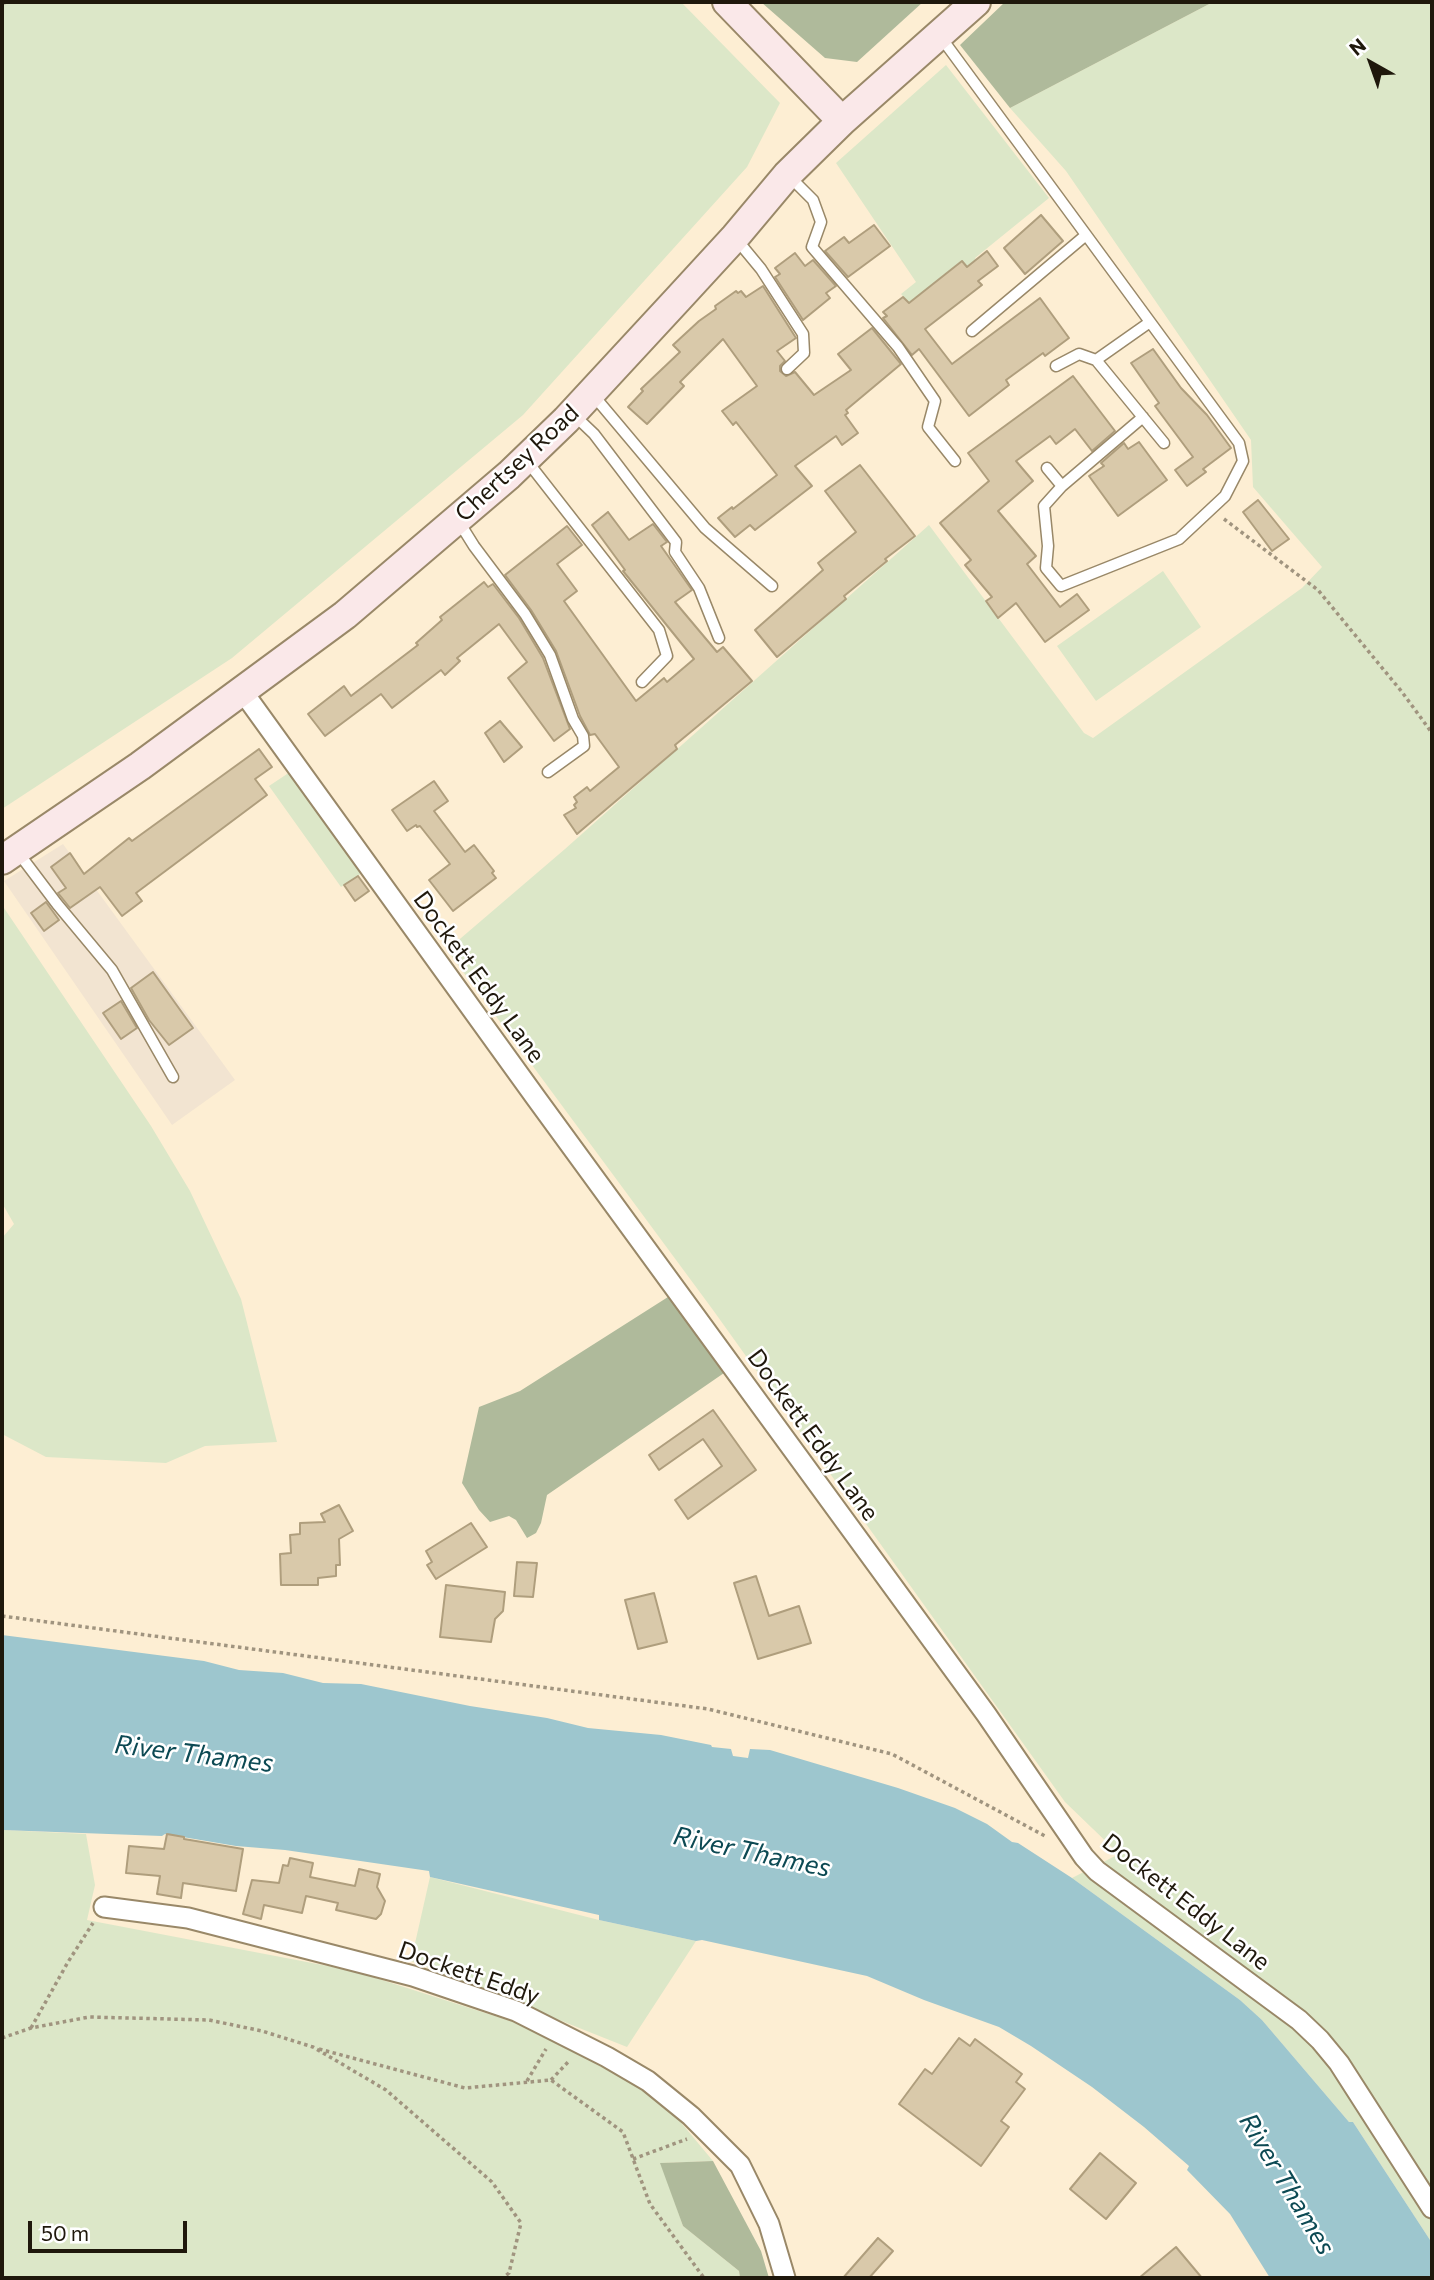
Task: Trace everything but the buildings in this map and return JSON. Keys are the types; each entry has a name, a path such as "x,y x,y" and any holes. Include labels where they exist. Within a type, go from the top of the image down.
{"main road":[{"path":"727,2 842,121"},
{"name":"Chertsey Road","path":"9,855 243,692 345,615 526,460 735,237 787,174 842,121 976,2"}],"street":[{"name":"Dockett Eddy Lane","path":"243,692 986,1714 1084,1857 1097,1871 1299,2020 1320,2040 1339,2063 1432,2208"},
{"name":"Dockett Eddy","path":"104,1907 188,1918 414,1976 516,2011 584,2045 648,2081 706,2131 740,2165 769,2224 785,2278"}],"lane":[{"path":"939,35 1239,443 1243,461 1225,496 1179,539 1061,586 1046,568 1048,546 1044,506 1062,486 1143,417"},
{"path":"787,174 813,200 821,222 812,247 898,346 935,401 928,428 956,461"},
{"path":"972,331 1086,235"},
{"path":"735,237 761,269 803,334 804,353 787,369"},
{"path":"1096,360 1150,322"},
{"path":"1056,366 1079,354 1096,360 1164,443"},
{"path":"591,393 705,528 772,586"},
{"path":"572,413 594,433 676,542 675,552 699,588 719,638"},
{"path":"526,460 659,630 667,656 642,682"},
{"path":"1048,468 1062,486"},
{"path":"457,519 525,614 550,655 573,719 583,736 584,746 548,772"},
{"path":"9,855 57,904 112,970 173,1077"}],"path":[{"path":"2,3 9,2"},
{"path":"1212,509 1318,590 1432,733"},
{"path":"2,1616 708,1709 892,1754 1084,1857"},
{"path":"1032,1829 1051,1844"},
{"path":"31,2028 68,1962 104,1907"},
{"path":"2,2038 31,2028 89,2017 209,2021 262,2031 465,2088 551,2080 623,2132 650,2204 704,2278"},
{"path":"527,2081 556,2032"},
{"path":"551,2080 584,2045"},
{"path":"313,2047 386,2090 492,2182 521,2223 509,2273 503,2278"},
{"path":"633,2159 706,2131"}],"shaded area":[{"path":"63,844 235,1080 172,1125 4,881"}],"green space":[{"path":"2,2 681,2 780,103 747,167 523,415 232,658 2,809"},
{"path":"761,2 923,2 857,62 825,58"},
{"path":"1005,2 1213,2 1010,108 960,45"},
{"path":"1213,2 1432,2 1432,2243 1353,2122 1349,2122 1262,2020 1240,2000 1072,1878 1119,1854 1065,1802 713,1310 447,950 565,849 929,525 1084,733 1093,738 1302,588 1322,567 1253,487 1251,440 1066,171 1010,108"},
{"path":"946,65 1049,198 975,258 979,264 970,271 961,261 909,303 901,294 916,282 836,163"},
{"path":"1163,571 1201,627 1096,701 1057,646"},
{"path":"290,772 365,871 341,887 269,786"},
{"path":"2,905 151,1126 190,1191 241,1299 277,1442 205,1446 166,1463 46,1457 2,1434 2,1238 14,1224 2,1203"},
{"path":"668,1297 724,1373 547,1495 536,1533 527,1538 516,1520 509,1516 490,1522 462,1483 479,1407 520,1391"},
{"path":"2,1830 86,1834 95,1885 87,1920 354,1971 526,2026 658,2095 713,2161 661,2163 683,2226 739,2271 740,2278 2,2278"},
{"path":"430,1877 599,1920 696,1941 627,2047 411,1961"},
{"path":"713,2161 761,2251 769,2278 740,2278 739,2271 683,2226 660,2163"}],"water":[{"name":"River Thames","path":"2,1635 204,1661 239,1670 283,1673 323,1683 361,1684 588,1728 661,1735 731,1749 733,1756 748,1758 750,1749 770,1750 955,1808 987,1824 1072,1878 1240,2000 1262,2020 1349,2122 1353,2122 1432,2243 1432,2278 1270,2278 1230,2214 1187,2170 1189,2166 1092,2087 999,2027 867,1976 599,1920 599,1915 430,1877 429,1871 165,1834 2,1830"}]}
